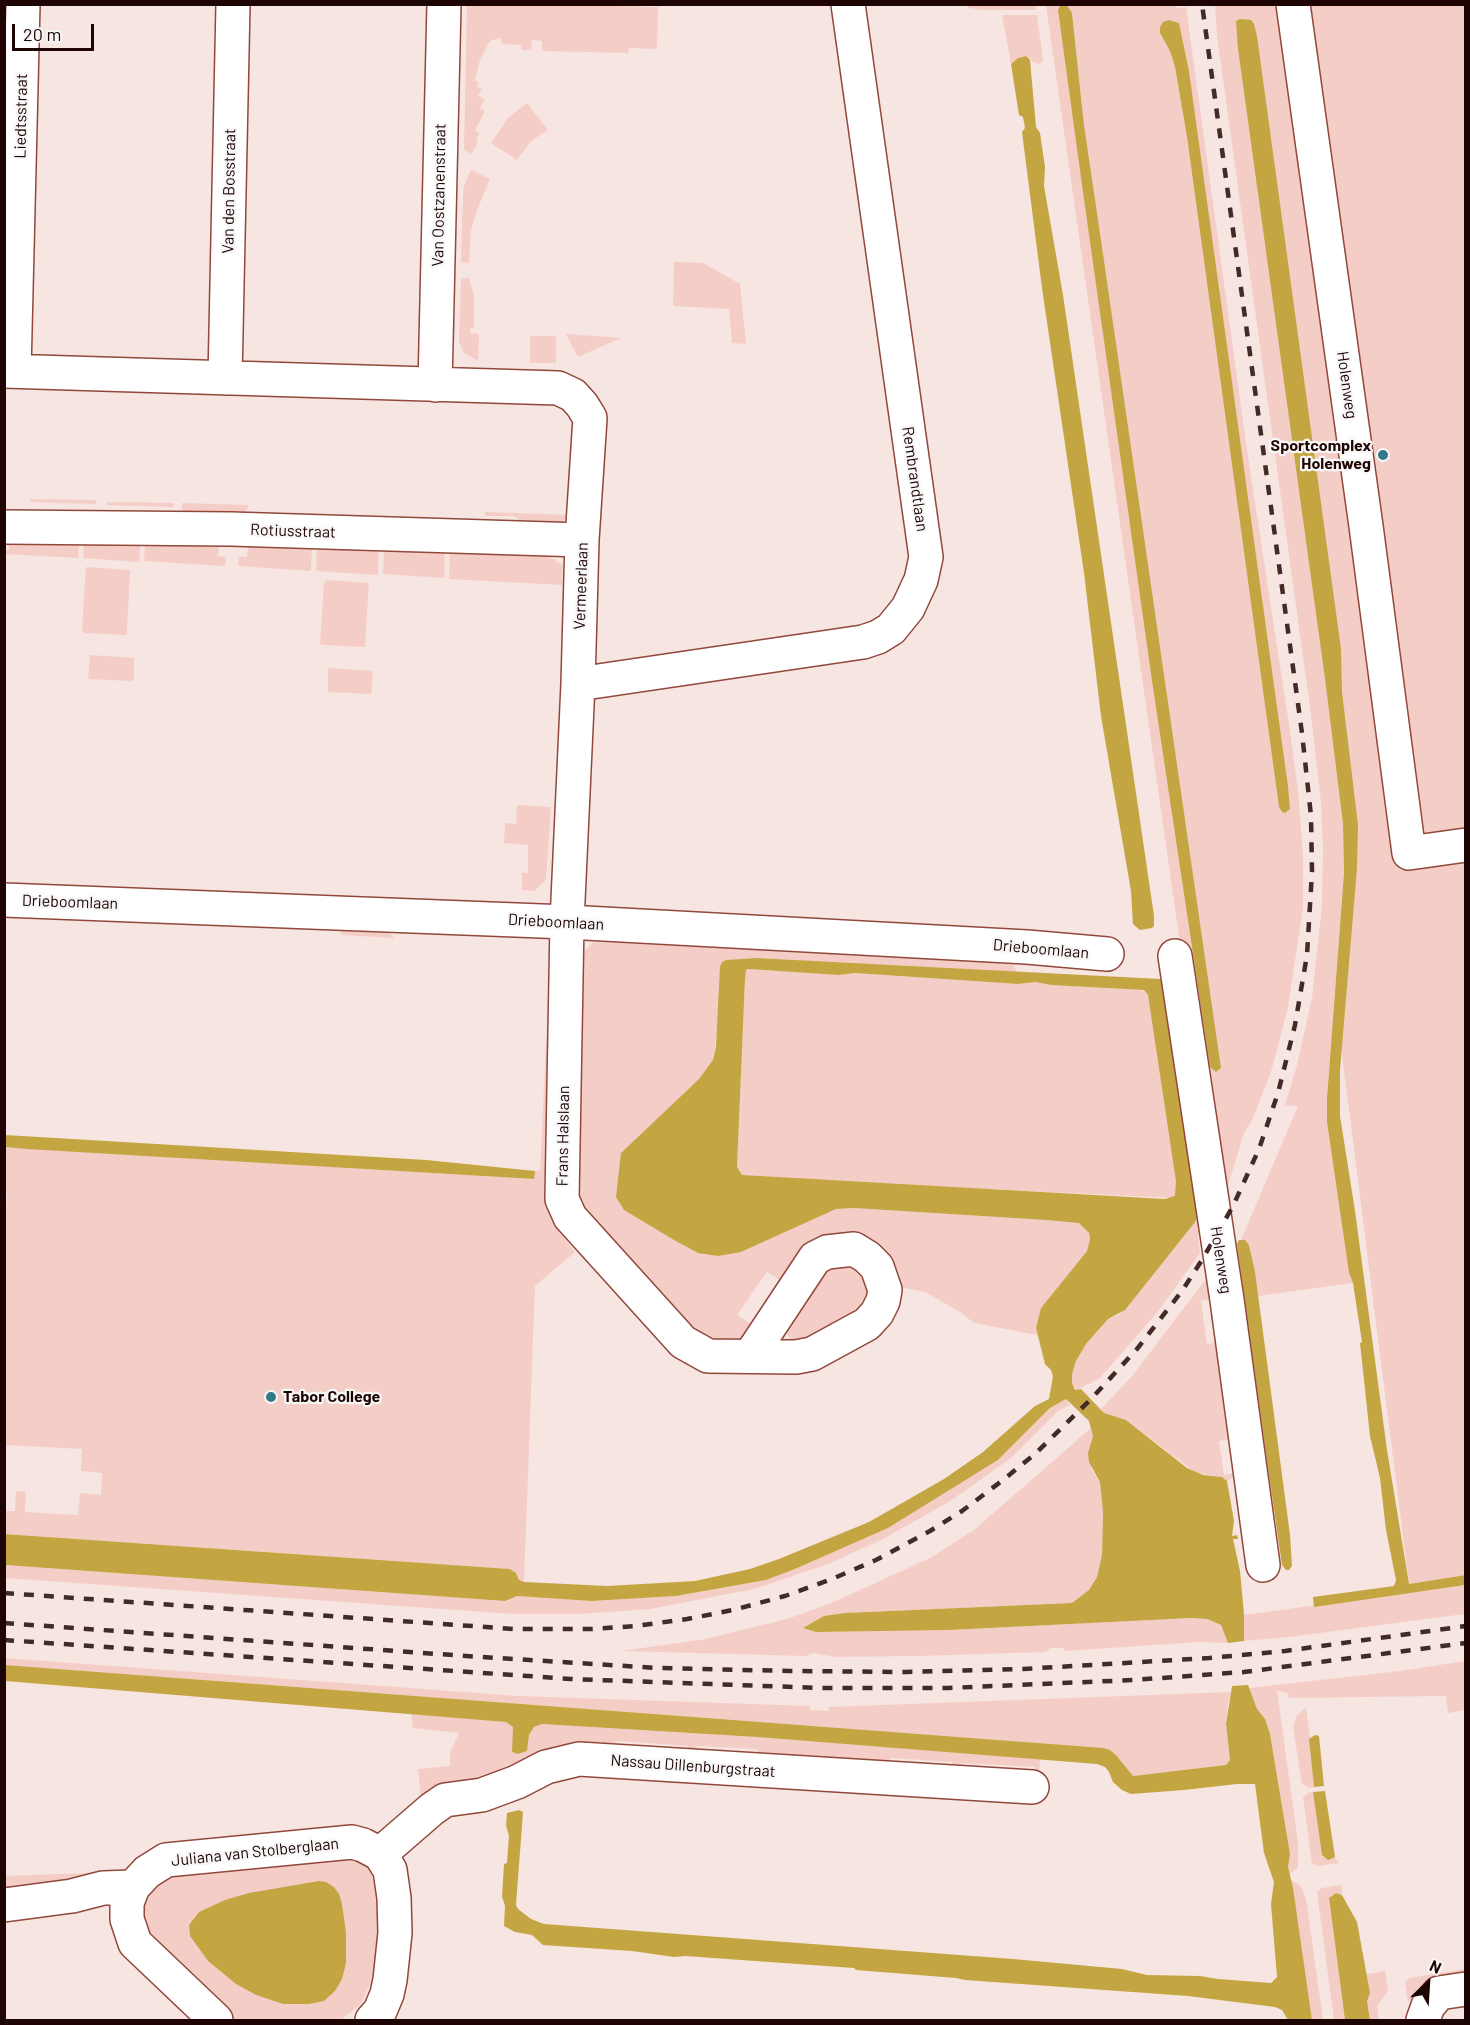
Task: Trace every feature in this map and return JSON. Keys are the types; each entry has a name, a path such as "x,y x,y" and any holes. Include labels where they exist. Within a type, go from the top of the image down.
{"street":[{"name":"Liedtsstraat","path":"9,371 23,4"},
{"name":"Van den Bosstraat","path":"225,378 233,4"},
{"name":"Van Oostzanenstraat","path":"435,385 444,4"},
{"name":"Rembrandtlaan","path":"578,684 863,642 891,629 908,608 921,580 926,557 848,4"},
{"name":"Holenweg","path":"1293,4 1365,516 1409,853 1466,845"},
{"path":"9,371 435,385"},
{"name":"Vermeerlaan","path":"435,385 558,388 573,395 590,418 582,540 567,922"},
{"name":"Rotiusstraat","path":"4,527 231,529 582,540"},
{"name":"Drieboomlaan","path":"4,900 567,922 1027,947 1107,954"},
{"name":"Frans Halslaan","path":"567,922 562,1198 570,1217 683,1342 708,1356 750,1356"},
{"name":"Holenweg","path":"1175,956 1227,1300 1263,1565"},
{"name":"Nassau Dillenburgstraat","path":"380,1854 445,1800 482,1795 517,1782 546,1767 579,1759 1032,1787"},
{"name":"Juliana van Stolberglaan","path":"133,1887 147,1872 166,1860 352,1842 380,1854"},
{"path":"372,2020 380,2011 387,1994 395,1933 390,1870 380,1854"},
{"path":"4,1905 72,1896 103,1888 133,1887 127,1903 128,1919 135,1942 216,2020"},
{"path":"1423,2020 1428,2006 1439,1993 1466,1989"}],"shaded area":[{"path":"968,4 1035,5 1036,10 984,10 968,8"},
{"path":"1175,4 1176,8 1186,7 1247,450 1290,731 1298,790 1303,855 1303,907 1288,1008 1271,1072 1253,1118 1244,1133 1225,1195 1183,964 1046,5","holes":["1060,6 1072,13 1089,170 1221,1068 1216,1072 1210,1067 1152,681 1058,11","1169,20 1179,23 1189,71 1288,786 1290,809 1282,812 1279,807 1187,137 1175,67 1170,51 1160,33"]},
{"path":"467,5 658,7 657,49 629,48 628,53 542,51 542,41 532,40 531,50 521,50 521,45 502,44 501,38 490,41 480,60 475,80 479,83 477,87 482,89 478,96 485,99 480,108 485,111 475,130 479,133 476,140 478,142 472,154 464,150"},
{"path":"1067,5 1072,13 1084,125 1221,1068 1216,1072 1210,1067 1152,681 1081,178 1058,10 1060,6"},
{"name":"Sportcomplex Holenweg","path":"1215,5 1465,5 1466,1575 1409,1584 1338,1023 1356,878 1244,19 1240,20 1238,49 1343,824 1344,873 1327,1122 1349,1272 1353,1283 1258,1296 1250,1249 1245,1240 1241,1240 1298,1106 1285,1105 1297,1065 1312,998 1322,906 1323,848 1321,802 1310,707 1217,36"},
{"path":"1002,15 1037,15 1043,60 1040,64 1026,56 1018,58 1011,64"},
{"path":"1169,20 1179,23 1189,71 1288,786 1290,809 1285,813 1279,807 1187,137 1175,67 1170,51 1160,33 1163,22"},
{"path":"1251,20 1257,36 1341,649 1342,692 1358,825 1357,868 1340,1070 1340,1116 1387,1450 1409,1584 1466,1575 1465,1585 1314,1607 1313,1597 1394,1586 1396,1580 1386,1530 1380,1478 1370,1436 1360,1343 1362,1342 1353,1283 1349,1273 1327,1122 1344,873 1343,824 1238,49 1236,21"},
{"path":"1026,56 1030,60 1036,127 1040,133 1045,167 1044,186 1063,295 1154,916 1152,928 1140,930 1133,924 1131,891 1101,716 1084,573 1042,288 1022,132 1025,128 1023,117 1019,115 1011,64 1018,58"},
{"path":"527,103 548,130 531,141 517,160 491,143 508,118"},
{"path":"471,170 490,179 471,231 469,263 461,262 463,193"},
{"path":"674,262 703,263 740,284 746,344 732,343 729,309 673,306"},
{"path":"461,278 469,278 474,296 474,328 470,328 470,333 479,334 478,361 464,353 459,341"},
{"path":"566,334 621,338 578,357"},
{"path":"530,336 556,336 556,363 530,363"},
{"path":"30,499 96,500 96,504 30,502"},
{"path":"107,502 174,503 173,507 107,505"},
{"path":"182,503 248,505 248,508 239,519 188,517 182,512"},
{"path":"485,512 570,515 557,526 529,528 514,516 485,516"},
{"path":"9,538 79,541 78,558 5,554 4,550 9,550"},
{"path":"84,541 140,543 139,562 83,558"},
{"path":"145,543 219,545 218,556 226,557 225,566 144,561"},
{"path":"248,546 312,548 311,571 238,566 239,557 247,557"},
{"path":"317,548 379,550 378,575 316,571"},
{"path":"384,550 445,552 444,578 383,574"},
{"path":"450,551 546,555 563,565 562,585 449,579"},
{"path":"86,567 130,570 126,635 85,633 82,630"},
{"path":"326,580 369,583 365,647 320,644"},
{"path":"90,655 134,658 134,679 131,681 88,679"},
{"path":"328,668 373,671 371,694 328,692"},
{"path":"517,805 551,807 546,880 534,891 522,890 522,873 528,873 528,845 504,843 505,823 516,824"},
{"path":"342,926 387,929 394,938 341,935"},
{"path":"594,942 755,946 1012,961 1017,973 756,958 726,960 713,1060 699,1079 621,1153 624,1210 698,1253 741,1252 836,1209 854,1208 1079,1223 1090,1239 1087,1251 1041,1308 1036,1328 1037,1335 974,1323 960,1312 925,1292 896,1288 875,1251 784,1283 767,1272 737,1315 754,1326 738,1343 700,1340 583,1216 574,1187 581,961 585,950"},
{"path":"756,958 1160,979 1164,982 1201,1209 1195,1222 1125,1310 1108,1319 1086,1344 1076,1361 1072,1383 1075,1390 1081,1389 1104,1413 1126,1420 1187,1468 1203,1475 1222,1477 1227,1481 1234,1521 1232,1536 1237,1535 1238,1539 1233,1539 1240,1571 1244,1641 1228,1643 1221,1625 1207,1619 1192,1618 949,1630 816,1632 803,1628 824,1616 845,1613 1072,1603 1089,1590 1097,1577 1102,1555 1103,1512 1100,1482 1089,1462 1088,1453 1093,1436 1089,1421 1066,1399 1050,1408 998,1460 888,1528 766,1580 676,1596 591,1601 517,1596 505,1601 5,1565 4,1534 510,1569 516,1573 519,1580 524,1582 607,1586 695,1581 750,1569 869,1522 944,1479 983,1452 1035,1406 1049,1399 1053,1376 1045,1364 1036,1328 1041,1308 1087,1251 1089,1233 1079,1223 854,1208 836,1209 741,1252 718,1256 698,1253 624,1210 616,1197 621,1153 699,1079 713,1060 716,1046 720,967 726,960","holes":["746,970 839,975 855,973 1144,990 1148,995 1176,1181 1175,1196 1165,1199 742,1175 737,1167"]},
{"name":"Tabor College","path":"550,959 545,1185 551,1216 560,1233 575,1252 535,1286 524,1582 519,1580 516,1573 510,1569 5,1534 4,1511 15,1511 16,1491 26,1492 25,1512 78,1515 80,1493 101,1495 102,1473 81,1471 82,1449 5,1445 4,1245 7,1193 5,1192 5,1147 533,1179 535,1171 540,1171"},
{"path":"748,969 839,975 855,973 1018,984 1035,982 1141,990 1147,993 1202,1225 1198,1237 1200,1253 1156,1314 1099,1379 1076,1390 1072,1383 1072,1374 1076,1361 1086,1344 1108,1319 1119,1315 1173,1198 858,1183 742,1175 737,1167 745,979"},
{"path":"5,1135 426,1160 535,1171 534,1179 27,1149 5,1147"},
{"path":"1239,1240 1245,1240 1249,1245 1255,1272 1290,1535 1292,1566 1289,1570 1282,1565 1237,1244"},
{"path":"856,1263 873,1286 866,1309 810,1343 791,1340 785,1330 819,1269"},
{"path":"1216,1266 1219,1298 1201,1301 1207,1344 1226,1341 1239,1438 1219,1441 1224,1475 1245,1471 1227,1481 1222,1477 1196,1473 1126,1420 1104,1413 1101,1409 1132,1376"},
{"path":"1066,1399 1070,1405 1058,1411 1011,1458 952,1500 883,1539 828,1564 754,1589 650,1609 580,1614 513,1614 5,1578 4,1565 505,1601 517,1596 591,1601 676,1596 766,1580 888,1528 998,1460 1050,1408"},
{"path":"1091,1428 1093,1436 1089,1453 1092,1470 1100,1482 1103,1512 1102,1555 1097,1577 1089,1590 1072,1603 845,1613 804,1628 816,1632 949,1630 1192,1618 1207,1619 1221,1625 1228,1643 1199,1642 1066,1651 1062,1648 1051,1648 1045,1652 918,1656 835,1657 813,1653 806,1656 621,1651 706,1639 787,1619 829,1604 930,1558 974,1530"},
{"path":"1465,1585 1465,1614 1244,1641 1244,1615"},
{"path":"4,1658 518,1696 810,1706 810,1710 829,1711 828,1707 1231,1692 1226,1724 1230,1760 1226,1765 1133,1776 1116,1755 1104,1748 5,1665"},
{"path":"1465,1661 1465,1710 1448,1713 1446,1696 1289,1698 1288,1693 1277,1691 1298,1842 1298,1868 1289,1874 1290,1854 1270,1734 1249,1688 1400,1671"},
{"path":"5,1665 1104,1748 1116,1755 1133,1776 1226,1765 1230,1760 1226,1724 1232,1686 1248,1685 1270,1734 1290,1854 1288,1867 1312,2020 1288,2020 1282,2010 1275,2007 1188,1996 543,1945 532,1935 515,1932 504,1926 505,1906 502,1896 509,1836 506,1825 507,1813 519,1810 523,1812 516,1905 531,1919 544,1924 1013,1959 1122,1969 1147,1975 1200,1976 1271,1983 1277,1977 1271,1904 1274,1882 1264,1853 1255,1784 1131,1794 1113,1782 1105,1767 1097,1764 757,1737 542,1724 534,1727 529,1735 527,1751 518,1754 512,1752 513,1727 506,1722 5,1681"},
{"path":"1306,1708 1314,1787 1309,1788 1302,1784 1293,1727 1297,1715"},
{"path":"411,1713 506,1722 513,1727 513,1730 529,1735 534,1727 542,1724 757,1737 1040,1759 1039,1776 1035,1776 1035,1767 961,1763 960,1768 952,1768 952,1762 892,1758 879,1767 767,1760 755,1749 697,1746 696,1751 688,1751 688,1746 617,1741 605,1750 422,1807 418,1769 450,1766 450,1752 459,1733 413,1728"},
{"path":"1315,1735 1319,1736 1324,1786 1314,1787 1309,1739"},
{"path":"1325,1791 1335,1857 1328,1860 1322,1855 1313,1792"},
{"path":"1313,1792 1323,1857 1334,1856 1339,1863 1319,1866 1312,1863 1303,1797"},
{"path":"341,1853 370,1863 382,1888 378,1987 369,1986 361,2004 341,2020 231,2020 139,1924 145,1889 159,1875","holes":["334,1887 342,1904 346,1932 346,1963 335,1991 323,2001 309,2004 283,2004 256,1995 237,1984 208,1961 190,1936 189,1925"]},
{"path":"120,1872 5,1894 4,1876"},
{"path":"1290,1880 1300,1885 1306,1898 1323,2020 1312,2020"},
{"path":"319,1881 334,1887 339,1894 346,1932 346,1963 342,1979 335,1991 324,2001 309,2004 283,2004 256,1995 236,1984 208,1961 190,1936 189,1925 199,1912 225,1900 249,1893"},
{"path":"1342,1885 1342,1895 1338,1893 1329,1899 1345,2020 1334,2020 1317,1892 1322,1888"},
{"path":"1336,1893 1342,1895 1357,1922 1370,1993 1367,2001 1370,2020 1345,2020 1329,1898"},
{"path":"1465,1969 1465,1977 1424,1987 1408,2002 1405,1983 1409,1978"},
{"path":"1385,1971 1388,1991 1377,2006 1379,2020 1370,2020 1367,1974"}],"railway":[{"path":"4,1593 514,1629 592,1629 636,1626 733,1610 785,1596 876,1560 962,1511 1036,1453 1092,1398 1137,1349 1182,1291 1233,1206 1259,1149 1278,1093 1295,1025 1307,955 1312,872 1311,816 1302,733 1202,4"},
{"path":"4,1623 658,1668 906,1672 1023,1669 1209,1658 1285,1651 1466,1626"},
{"path":"4,1640 571,1679 821,1688 948,1688 1133,1680 1244,1672 1466,1643"}],"place":[{"name":"Sportcomplex Holenweg","path":"1383,455"},
{"name":"Tabor College","path":"271,1397"}]}
